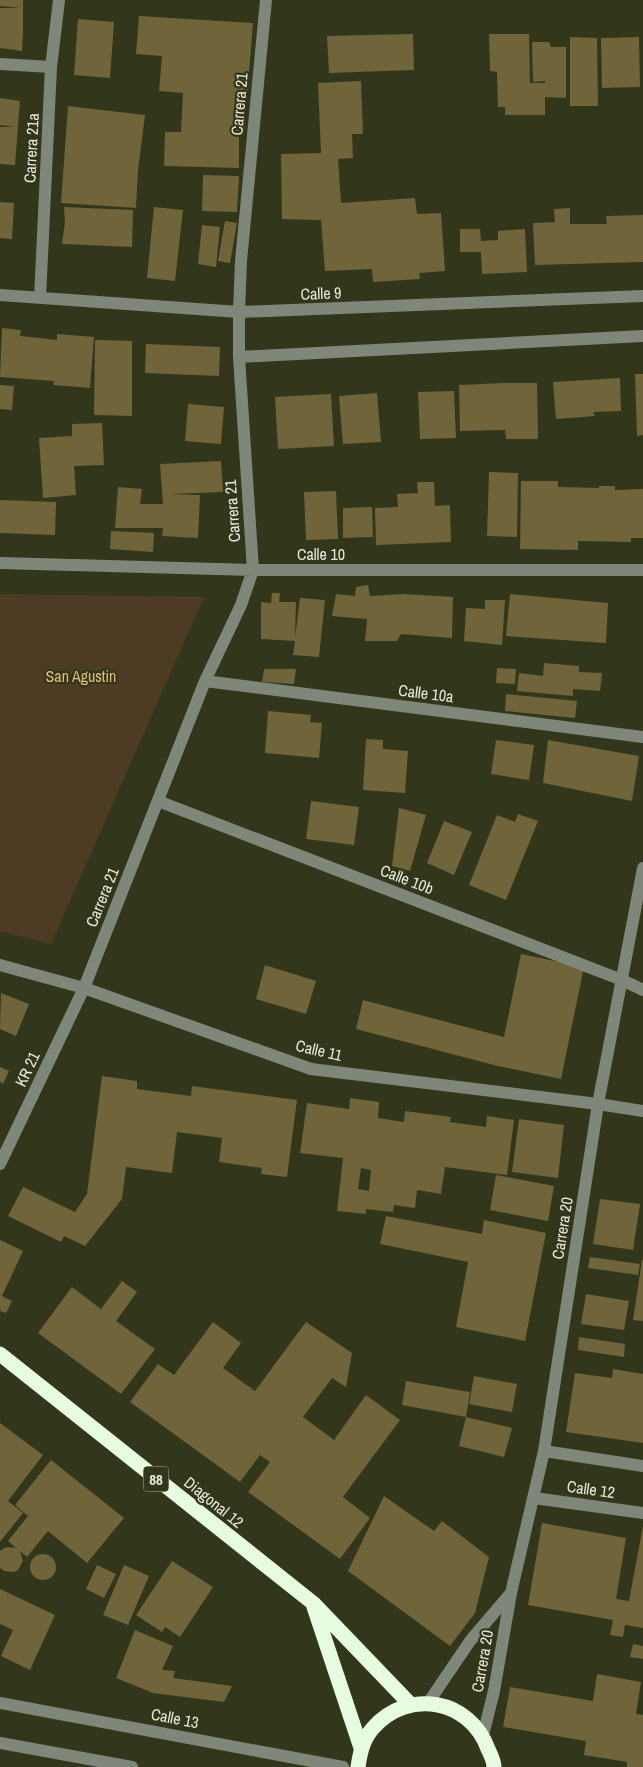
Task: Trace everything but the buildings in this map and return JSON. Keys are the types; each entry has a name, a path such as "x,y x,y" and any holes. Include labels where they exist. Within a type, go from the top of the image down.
{"highway":[{"name":"Diagonal 12","path":"0,1354 313,1603 411,1705"},
{"path":"313,1603 361,1748"},
{"path":"358,1767 361,1748 372,1728 389,1713 411,1705 428,1703 450,1708 469,1718 484,1735 498,1766"}],"street":[{"name":"Carrera 21a","path":"40,298 51,67 59,0"},
{"name":"Carrera 21","path":"84,988 205,681 241,605 253,570 239,357 239,312 241,261 266,0"},
{"path":"0,64 51,67"},
{"name":"Calle 9","path":"0,295 239,312 643,296"},
{"path":"239,357 643,336"},
{"name":"Calle 10","path":"0,563 253,570 643,570"},
{"name":"Calle 10a","path":"205,681 643,737"},
{"name":"Calle 10b","path":"158,801 622,980 643,990"},
{"name":"Carrera 20","path":"484,1735 494,1692 511,1593 544,1451 598,1104 643,868"},
{"name":"Calle 11","path":"0,965 84,988 312,1069 598,1104 643,1112"},
{"name":"KR 21","path":"0,1164 84,988"},
{"name":"Calle 12","path":"544,1451 643,1466"},
{"name":"Calle 12","path":"534,1498 643,1513"},
{"name":"Carrera 20","path":"428,1703 470,1641 511,1593"},
{"name":"Calle 13","path":"0,1703 343,1767"},
{"path":"0,1743 132,1767"}],"green space":[{"name":"San Agustin","path":"0,594 204,597 51,944 0,931"}]}
